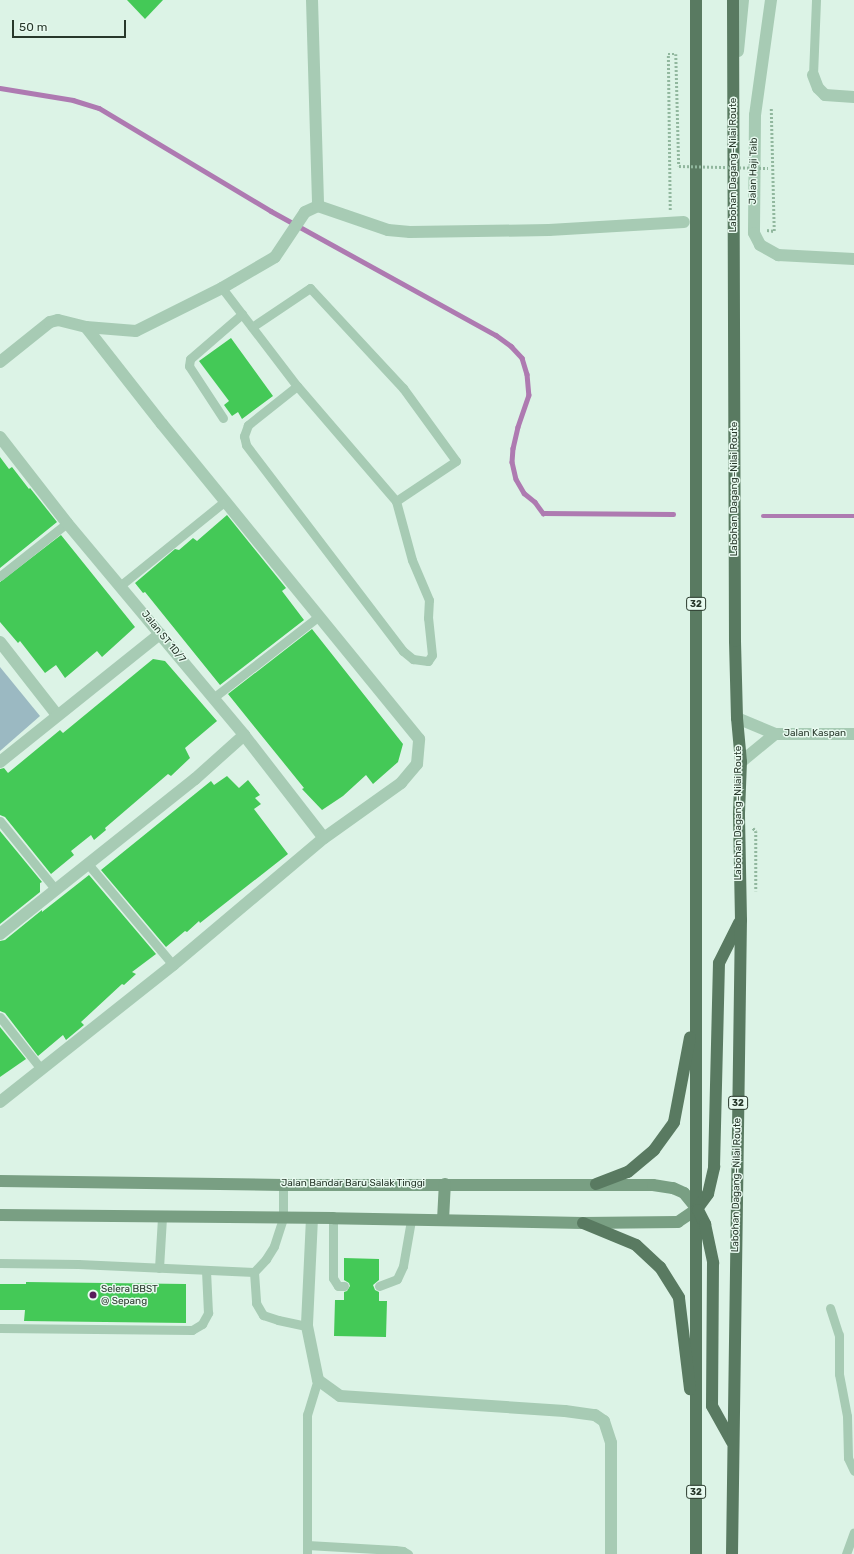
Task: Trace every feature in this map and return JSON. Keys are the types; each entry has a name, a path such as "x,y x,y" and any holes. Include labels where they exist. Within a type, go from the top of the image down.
{"main road":[{"name":"32","path":"696,0 696,1554"},
{"name":"Labohan Dagang–Nilai Route","path":"732,0 734,93 737,718 741,762 739,813 740,920 732,1554"},
{"path":"0,1215 333,1218 582,1223 678,1222 697,1209 708,1194 714,1167 719,963 740,920"},
{"path":"596,1184 628,1172 654,1150 674,1122 689,1051 696,962"},
{"name":"Jalan Bandar Baru Salak Tinggi","path":"0,1181 283,1185 653,1185 673,1188 684,1193 697,1209"},
{"path":"443,1220 445,1184"},
{"path":"697,1209 705,1224 713,1263 712,1406 733,1443"},
{"path":"582,1223 636,1245 660,1266 679,1298 695,1430"}],"street":[{"path":"312,0 318,206"},
{"path":"734,93 743,0"},
{"name":"Jalan Haji Taib","path":"771,0 754,115 754,233 760,245 778,255 854,259"},
{"path":"813,75 818,88 825,95 854,97"},
{"path":"0,362 50,322 58,320 86,328 136,331 222,288 275,257 296,223 305,212 318,206 388,230 410,232 549,230 684,222"},
{"path":"0,1102 173,965 324,838 401,783 417,764 419,739 225,502 86,328"},
{"name":"Jalan ST 1D/7","path":"0,437 67,523 121,585 244,735 324,838"},
{"path":"0,762 160,634"},
{"path":"0,642 57,715"},
{"path":"737,718 775,734 741,762"},
{"name":"Jalan Kaspan","path":"775,734 854,734"},
{"path":"0,934 195,778 244,735"},
{"path":"312,1218 307,1326 318,1380 340,1396 558,1410 595,1415 604,1421 611,1442 611,1554"}],"lane":[{"path":"813,75 816,0"},
{"path":"222,288 297,386 396,501 412,560 429,600 428,618 432,654 428,661 413,658 403,651 246,445 244,436 248,426 297,386"},
{"path":"252,327 310,288 403,388 456,461 396,501"},
{"path":"223,418 189,366 190,359 242,314"},
{"path":"121,585 225,502"},
{"path":"0,576 67,523"},
{"path":"213,698 319,616"},
{"path":"0,821 56,890"},
{"path":"88,864 173,965"},
{"path":"0,1018 41,1069"},
{"path":"283,1185 283,1218 274,1246 266,1259 254,1272 256,1303 263,1315 278,1320 307,1326"},
{"path":"159,1268 162,1217"},
{"path":"333,1218 333,1278 338,1286 344,1286"},
{"path":"378,1286 397,1279 403,1266 411,1220"},
{"path":"0,1263 254,1272"},
{"path":"0,1328 192,1330 202,1324 208,1313 206,1270"},
{"path":"830,1308 839,1335 839,1374 847,1416 848,1458 854,1471"},
{"path":"318,1380 307,1415 307,1550 395,1550 403,1551 408,1554"},
{"path":"846,1554 854,1532"}],"path":[{"path":"670,222 668,54 676,54 679,166 768,168 768,175"},
{"path":"758,91 771,105 774,231 766,230"}],"shaded area":[{"path":"0,667 40,716 0,751"}],"building":[{"path":"127,0 163,0 145,19"},
{"path":"231,338 273,396 242,419 238,412 232,416 224,405 229,401 199,361"},
{"path":"0,457 9,469 12,467 57,522 0,568"},
{"path":"227,515 286,588 282,591 304,620 220,685 145,592 143,593 135,583 175,549 179,550 193,538 197,541"},
{"path":"61,535 135,627 102,657 97,651 65,678 56,665 45,673 20,641 18,643 0,622 0,582"},
{"path":"312,629 403,744 398,762 373,784 366,775 343,796 322,810 302,789 304,788 228,694"},
{"path":"153,659 165,661 217,721 185,748 190,758 171,776 168,774 105,828 106,830 94,840 91,835 71,851 74,855 51,874 5,817 0,815 0,769 4,768 8,773 60,730 63,733"},
{"path":"227,776 239,788 248,780 260,795 255,798 261,804 254,809 288,854 200,923 199,921 187,932 185,931 166,947 101,870 211,781 214,785"},
{"path":"0,831 42,882 40,883 40,892 0,924"},
{"path":"89,875 156,954 132,972 136,974 124,985 122,984 81,1022 84,1025 66,1040 63,1035 38,1056 5,1013 0,1011 0,941 5,940"},
{"path":"0,1027 26,1059 0,1077"},
{"path":"344,1258 379,1259 379,1280 373,1285 375,1290 379,1292 379,1301 387,1301 386,1337 334,1336 335,1300 344,1300 344,1292 347,1291 350,1286 349,1283 344,1280"},
{"name":"Selera BBST @ Sepang","path":"26,1282 186,1284 186,1323 24,1321 25,1310 0,1310 0,1284 26,1284"}],"waterway":[{"path":"0,88 73,100 99,108 271,211 496,335 511,346 522,358 527,374 529,395 518,427 513,448 512,462 516,479 524,493 535,502 543,513 673,514"},
{"path":"763,516 854,516"}],"place":[{"name":"Selera BBST @ Sepang","path":"93,1295"}]}
